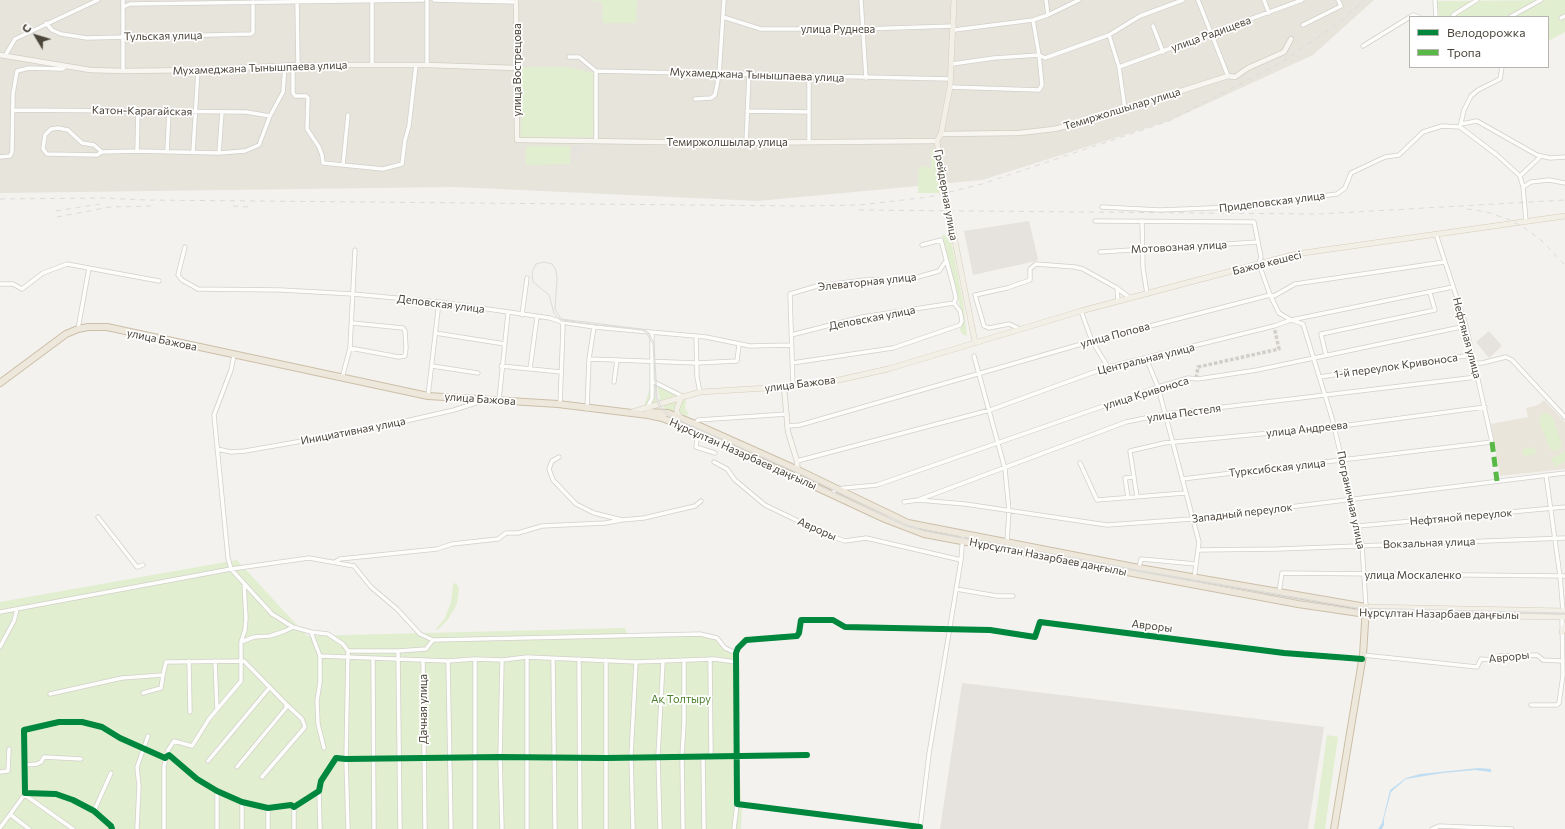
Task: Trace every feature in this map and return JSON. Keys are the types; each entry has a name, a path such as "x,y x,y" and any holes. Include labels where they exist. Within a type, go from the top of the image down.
{"highway":[{"name":"улица Бажова","path":"0,383 66,334 78,329 107,327 428,396 487,399 631,412"},
{"name":"Нұрсұлтан Назарбаев даңғылы","path":"631,412 668,413 695,424 798,470 834,491 905,528 924,534 1298,604 1366,614"},
{"name":"Нұрсұлтан Назарбаев даңғылы","path":"631,412 662,418 698,432 798,477 908,523 1139,568 1194,576 1279,593 1366,607"},
{"name":"Пограничная улица","path":"1334,829 1362,657 1366,607"}],"main road":[{"name":"Грейдерная улица","path":"954,0 951,79 941,134 937,141 942,176 975,342"},
{"name":"Бажов көшесі","path":"975,342 1081,311 1296,254 1565,216"},
{"name":"улица Бажова","path":"631,412 700,392 784,387 840,380 888,369 975,342"},
{"path":"682,396 677,408 682,419"},
{"name":"Нұрсұлтан Назарбаев даңғылы","path":"1366,607 1564,614"},
{"name":"Нұрсұлтан Назарбаев даңғылы","path":"1366,614 1564,614"},
{"path":"1562,632 1565,625"}],"street":[{"path":"2,56 15,39 46,23 98,0"},
{"path":"123,0 123,71"},
{"path":"123,8 130,4 423,0"},
{"path":"427,0 427,65"},
{"path":"434,0 516,1"},
{"path":"695,99 711,98 715,95 724,0"},
{"path":"861,0 866,78"},
{"path":"1046,0 1048,15"},
{"name":"улица Руднева","path":"723,18 760,29 954,28 1033,20 1048,15 1079,0"},
{"path":"952,64 994,58 1039,55 1045,58 1109,35 1140,16 1183,0"},
{"path":"1198,0 1210,34 1228,76"},
{"path":"1264,0 1269,13"},
{"name":"улица Радищева","path":"1119,67 1302,0"},
{"path":"1303,25 1341,6 1338,0"},
{"path":"1435,0 1436,16"},
{"path":"1454,16 1453,15 1477,0"},
{"path":"1512,16 1541,0"},
{"path":"297,1 298,65 293,69 293,93 295,96 306,96 308,98 307,129 319,147 323,163 383,169 402,164 405,140 409,126 416,65"},
{"path":"372,1 372,65"},
{"name":"улица Вострецова","path":"516,1 517,140"},
{"name":"Тульская улица","path":"46,23 52,30 60,34 87,38 251,34 253,32 253,2"},
{"path":"1561,18 1565,16"},
{"path":"1363,46 1409,18"},
{"path":"950,87 1039,90 1042,85 1033,20"},
{"path":"1153,26 1163,52"},
{"path":"1109,35 1119,67 1125,109"},
{"name":"Темиржолшылар улица","path":"941,134 1019,133 1080,124 1228,76 1234,77 1248,68 1284,52 1291,39"},
{"name":"Мухамеджана Тынышпаева улица","path":"2,56 68,65 90,70 123,71 198,70 298,65 427,65 516,68"},
{"path":"569,57 579,57 596,71 596,141"},
{"path":"0,157 10,156 12,152 13,94 17,71 29,68 62,69 68,65"},
{"path":"102,152 94,144 82,142 68,130 58,128 51,129 45,135 43,149 46,154 97,155 102,152 137,151 219,153 245,151 259,145 270,116 283,92 285,66"},
{"path":"1502,68 1500,79 1478,90 1472,96 1464,110 1460,126 1497,155 1520,176 1523,187 1526,221"},
{"path":"193,152 198,70"},
{"name":"Мухамеджана Тынышпаева улица","path":"596,71 718,75 951,79"},
{"path":"746,142 749,75"},
{"path":"808,142 809,77"},
{"name":"Катон-Карагайская","path":"13,110 222,112 252,113 270,116"},
{"path":"137,151 138,111"},
{"path":"747,111 809,112"},
{"path":"167,152 169,112"},
{"path":"219,153 222,112"},
{"path":"343,165 348,115"},
{"name":"Придеповская улица","path":"1102,207 1160,210 1235,207 1337,194 1345,188 1351,173 1385,157 1399,155 1428,129 1442,126 1460,126 1473,121 1481,123 1540,157"},
{"name":"Темиржолшылар улица","path":"517,140 746,142 937,141"},
{"path":"1520,176 1540,157 1565,157"},
{"path":"1523,187 1532,182 1543,181 1565,183"},
{"path":"1095,221 1142,221 1142,268 1147,294"},
{"name":"Пограничная улица","path":"1142,221 1254,222 1261,257 1259,264 1270,295 1279,313 1291,320 1303,324 1325,395 1343,460 1362,545 1366,607"},
{"name":"Нефтяная улица","path":"1436,234 1466,326 1492,442"},
{"path":"792,363 893,348 958,326 962,321 960,312 954,303 956,298 941,240 922,245"},
{"name":"Мотовозная улица","path":"1100,252 1258,242"},
{"name":"Деповская улица","path":"185,247 178,274 192,287 198,289 353,294 439,302 557,319 562,322 594,327 696,336 739,345 790,345"},
{"path":"342,378 350,348 355,250"},
{"name":"Элеваторная улица","path":"791,335 790,294 817,286 865,280 911,279 939,271 946,261"},
{"name":"улица Попова","path":"788,426 800,425 1092,341 1270,295 1274,296 1294,284 1444,262"},
{"path":"0,284 13,284 22,289 43,273 67,264 159,281"},
{"path":"1020,329 1009,324 989,328 984,326 975,295 1007,288 1030,280 1030,269 1036,264 1079,268 1117,288 1130,298"},
{"path":"78,329 89,268"},
{"path":"522,314 527,278"},
{"name":"Центральная улица","path":"797,460 990,410 1108,367 1274,326 1291,320 1430,293 1453,287"},
{"path":"1117,288 1119,295 1118,301"},
{"path":"1119,295 1123,293"},
{"path":"1326,355 1321,334 1435,310 1430,293"},
{"path":"428,396 439,302"},
{"name":"Деповская улица","path":"791,335 862,317 954,303"},
{"path":"1081,311 1092,341 1108,367"},
{"path":"499,400 501,366 508,313"},
{"path":"530,369 537,317"},
{"path":"560,405 562,372 562,322"},
{"path":"350,348 399,357 405,356 406,348 405,331 403,328 352,323"},
{"name":"улица Кривоноса","path":"834,491 876,485 999,441 1188,378 1198,379 1257,370 1466,326"},
{"path":"587,408 589,359 594,327"},
{"path":"648,406 652,398 652,332"},
{"path":"436,333 505,344"},
{"path":"791,335 790,345 793,386"},
{"path":"696,336 700,392"},
{"path":"589,359 697,363 737,362 739,345"},
{"name":"1-й переулок Кривоноса","path":"1319,377 1472,354"},
{"path":"234,355 231,370 214,415 228,558 231,569 272,614 293,627 311,632 328,634 343,644 348,651 346,760 348,829"},
{"path":"974,356 999,441 1005,469 1009,511 1007,542"},
{"path":"1474,362 1482,363 1506,357 1512,360 1565,417"},
{"path":"1146,358 1158,387 1199,542 1192,583"},
{"path":"614,382 617,360"},
{"path":"432,366 478,373"},
{"path":"501,366 562,372"},
{"name":"улица Пестеля","path":"904,502 918,500 1005,469 1126,422 1165,414 1477,377"},
{"path":"652,381 682,396"},
{"path":"784,387 791,446 797,460 798,477"},
{"name":"Инициативная улица","path":"217,449 232,452 245,451 371,429 454,410 487,399"},
{"name":"улица Андреева","path":"1134,477 1130,451 1164,443 1173,444 1334,427 1484,407"},
{"path":"695,424 698,420 787,414"},
{"path":"698,432 696,447 715,453"},
{"name":"Турксибская улица","path":"1182,479 1492,442"},
{"path":"559,457 550,465 550,473 566,494 584,509 622,520"},
{"name":"Авроры","path":"714,462 727,469 735,480 765,505 825,534 845,541 866,538 889,545 961,560"},
{"path":"1080,463 1097,500 1185,493"},
{"name":"Западный переулок","path":"918,500 965,504 1107,525 1192,519 1565,473"},
{"path":"1531,705 1558,704 1563,675 1562,632 1564,614 1552,508 1546,475"},
{"path":"1128,498 1125,478 1134,477 1137,497"},
{"path":"335,562 340,559 422,552 452,544 498,539 506,532 518,533 542,526 605,523 671,513 695,506 701,501"},
{"name":"Нефтяной переулок","path":"1358,526 1565,507"},
{"path":"98,517 136,567 143,565"},
{"path":"737,804 920,828 929,754 961,560 963,534"},
{"name":"Вокзальная улица","path":"1198,550 1565,538"},
{"path":"0,612 231,569 308,558 354,566 371,587 397,609 420,634 433,640 700,634 717,638 725,648 736,653"},
{"path":"1139,568 1141,559 1196,564"},
{"name":"улица Москаленко","path":"1279,593 1282,573 1565,576"},
{"path":"164,829 165,758 168,750 174,741 192,746 193,742 216,710 240,681 241,642 246,624 244,583"},
{"path":"956,589 997,596 1013,596"},
{"path":"0,647 14,621 16,609"},
{"path":"734,829 737,804 738,755 736,653 738,648 746,640 797,636 799,633 801,620 833,620 845,627 949,630"},
{"name":"Авроры","path":"949,630 990,630 1035,637 1040,622 1284,653 1362,657 1477,667 1481,660 1494,660 1499,656 1537,655 1542,660 1562,661"},
{"path":"241,642 254,637 270,636 293,627"},
{"path":"311,632 320,656 320,682 317,701 318,724 324,748"},
{"path":"348,651 398,651 426,649 433,640"},
{"path":"398,651 400,829"},
{"path":"320,656 448,661 475,659 502,660 527,657 636,662 710,659 736,662"},
{"path":"527,657 527,829"},
{"path":"373,659 372,758 374,829"},
{"path":"475,659 476,829"},
{"path":"553,659 555,829"},
{"path":"578,659 580,829"},
{"path":"710,659 711,756"},
{"path":"143,693 161,688 166,662 241,660 248,662 286,704 302,719 305,727 262,777"},
{"name":"Дачная улица","path":"423,660 425,829"},
{"path":"502,660 500,757 502,829"},
{"path":"606,660 606,829"},
{"path":"189,661 190,712"},
{"path":"215,661 216,710"},
{"path":"448,661 451,758 451,829"},
{"path":"683,829 682,756 684,723 684,661"},
{"path":"633,829 631,756 636,662"},
{"path":"660,829 658,756 663,662"},
{"path":"50,694 122,678 163,674"},
{"path":"208,761 270,687"},
{"path":"237,767 286,708 286,704"},
{"path":"0,828 25,794 26,765 24,730 59,722 82,722 102,727 120,738 165,758"},
{"path":"138,829 139,786 137,767 148,736"},
{"path":"0,772 8,771 9,749"},
{"path":"320,829 320,781 336,758 346,760 398,757 606,758 631,756 807,754"},
{"path":"165,758 169,755 197,779 217,791 242,802 268,808 291,805 294,807"},
{"path":"703,756 704,829"},
{"path":"26,765 42,762 42,758 44,757 81,759"},
{"path":"94,811 111,773"},
{"path":"217,791 217,829"},
{"path":"294,807 319,791"},
{"path":"25,794 56,794 73,800 94,811 111,826 112,829"},
{"path":"25,794 73,829"},
{"path":"242,802 242,829"},
{"path":"294,807 294,829"},
{"path":"268,808 268,829"},
{"path":"11,815 29,829"},
{"path":"1432,829 1438,826 1512,829"}],"shaded area":[{"path":"0,0 1374,0 1313,55 1169,121 982,180 758,201 455,187 0,193"},
{"path":"587,145 572,163 572,146"},
{"path":"1029,221 1038,259 1036,261 973,275 964,231"},
{"path":"1489,331 1502,346 1489,358 1476,342"},
{"path":"1544,400 1565,422 1565,469 1500,476 1491,424 1528,417 1526,408 1538,405"},
{"path":"962,683 1324,727 1308,829 940,829"}],"green space":[{"path":"590,0 637,0 636,23 603,23 602,2"},
{"path":"1565,0 1565,32 1549,40 1549,16 1439,16 1437,1"},
{"path":"522,67 566,67 595,73 593,137 521,138"},
{"path":"526,146 570,146 570,164 526,165"},
{"path":"932,149 935,154 940,193 918,193 919,166 931,168"},
{"path":"942,235 950,235 963,301 967,336 962,334 960,329 962,314"},
{"path":"652,384 657,402 644,406 649,391"},
{"path":"657,384 679,394 660,401"},
{"path":"685,399 687,403 685,404 686,411 689,412 687,416 680,413 679,408 679,404"},
{"path":"677,401 675,411 667,411 662,405"},
{"path":"1547,413 1552,416 1562,444 1560,449 1554,451 1550,449 1539,422 1541,415"},
{"path":"1535,447 1536,454 1524,456 1522,449"},
{"path":"1565,451 1565,461 1555,467 1551,459"},
{"name":"Ақ Толтыру","path":"237,560 307,636 625,628 628,636 700,634 717,638 725,648 736,653 738,755 742,806 741,829 0,829 0,602"},
{"path":"456,583 459,588 457,604 449,618 440,628 435,630 445,618 451,602 453,584"},
{"path":"1327,735 1338,737 1325,829 1314,829"}],"water":[{"path":"1479,768 1491,769 1491,772 1475,770 1406,779 1391,792 1384,818 1384,825 1382,829 1378,829 1382,823 1390,790 1406,778 1420,774"}],"tunnel":[{"path":"1196,378 1198,367 1279,349 1274,326"}],"tram line":[{"path":"1565,613 1357,608 1137,570 925,530 907,525 798,473 674,418 662,408 657,397 654,343 648,332 641,329 561,319 555,309 557,279 556,270 552,264 544,262 536,264 532,272 533,282 549,295 554,313 561,321 641,330 646,332 653,344 656,397 659,407 668,416 906,526 925,531 1136,571 1357,610 1565,614"}],"railway":[{"path":"0,199 104,198 145,200 802,206 859,205 929,197 982,184 1169,121 1282,62 1333,27 1365,0"},
{"path":"859,210 1320,214 1565,200"},
{"path":"56,211 100,204"},
{"path":"57,217 110,207 155,206"},
{"path":"233,206 249,207"},
{"path":"1467,209 1487,212 1510,220 1523,227 1541,240 1565,265"}],"marked path":[{"path":"1492,442 1497,481"}],"cycle path":[{"path":"920,827 737,804 736,653 738,648 746,640 797,636 799,633 801,620 833,620 845,627 990,630 1035,637 1040,622 1284,653 1362,659"},
{"path":"112,829 111,826 94,811 73,800 56,794 25,793 24,730 59,722 82,722 102,727 120,738 165,758 169,755 197,779 217,791 242,802 268,808 291,805 294,807 319,791 321,781 336,758 606,758 807,755"}]}
